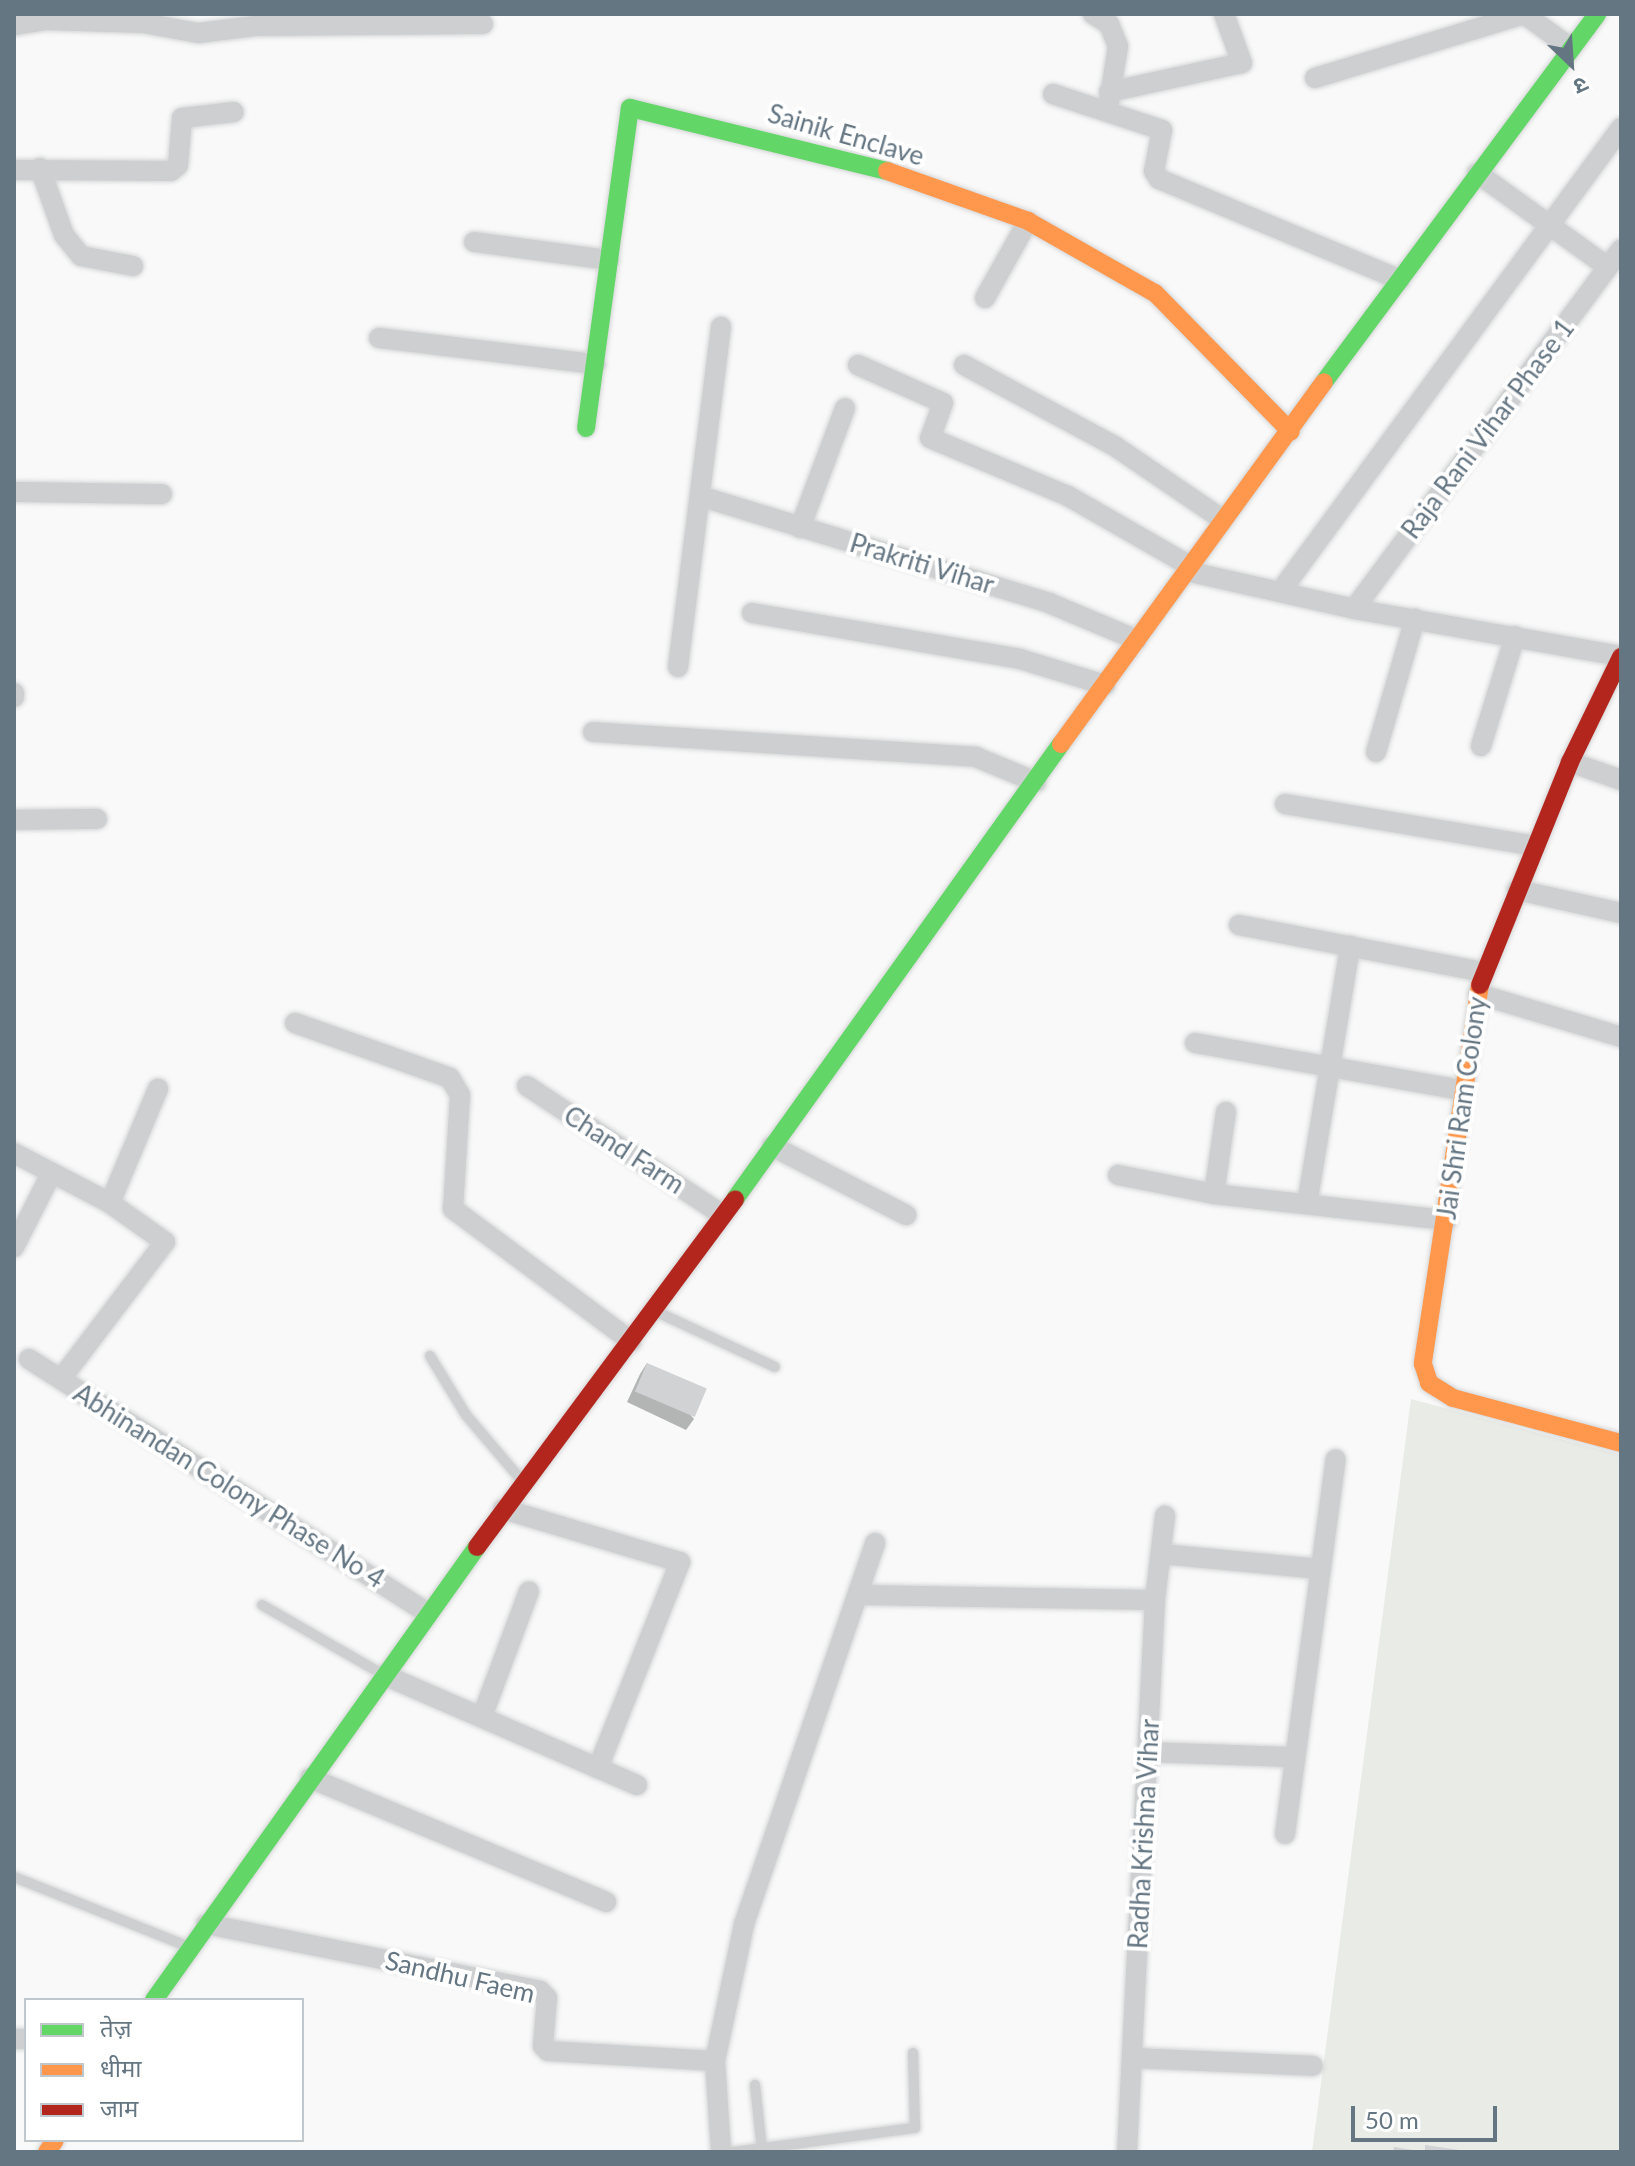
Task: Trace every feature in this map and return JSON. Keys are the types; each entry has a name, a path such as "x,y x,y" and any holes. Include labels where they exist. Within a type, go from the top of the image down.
{"street":[{"path":"1093,14 1109,24 1118,46 1109,102"},
{"path":"1109,102 1242,63 1224,14"},
{"path":"1315,78 1524,14 1571,48"},
{"path":"155,1998 503,1509 655,1311 721,1214 1036,782 1222,519 1291,432 1477,173 1597,14"},
{"path":"14,25 44,20 143,23 198,33 256,26 483,24"},
{"path":"1053,94 1109,102 1162,130 1154,171 1159,179 1400,280"},
{"name":"Sainik Enclave","path":"586,428 630,108 882,169 1028,221 1155,293 1291,432"},
{"path":"14,170 171,171 178,165 182,118 234,112"},
{"path":"1280,592 1621,128"},
{"path":"40,168 64,235 81,256 133,266"},
{"path":"1477,173 1608,267"},
{"path":"985,298 1028,221"},
{"path":"474,242 609,260"},
{"name":"Raja Rani Vihar Phase 1","path":"1354,609 1621,249"},
{"path":"678,667 703,497 721,327"},
{"path":"379,338 595,364"},
{"name":"Jai Shri Ram Colony","path":"858,365 943,403 930,438 1068,496 1188,569 1354,609 1621,656 1570,762 1483,972 1462,1090 1447,1220 1423,1364 1429,1383 1453,1398 1621,1443"},
{"path":"964,365 1116,447 1222,519"},
{"path":"800,528 845,408"},
{"path":"14,492 162,494"},
{"name":"Prakriti Vihar","path":"703,497 1049,603 1137,640"},
{"path":"752,613 1020,659 1105,685"},
{"path":"1376,752 1415,619"},
{"path":"1481,746 1515,636"},
{"path":"593,732 976,757 1036,782"},
{"path":"1570,762 1621,780"},
{"path":"1285,804 1536,846"},
{"path":"14,820 97,819"},
{"path":"1517,890 1621,913"},
{"path":"1239,925 1483,972"},
{"path":"1307,1204 1350,946"},
{"path":"1478,994 1621,1037"},
{"path":"295,1023 450,1078 460,1095 453,1209 631,1341"},
{"path":"1195,1043 1462,1090"},
{"name":"Chand Farm","path":"527,1086 721,1214"},
{"path":"110,1203 158,1089"},
{"path":"1214,1194 1226,1112"},
{"path":"772,1146 906,1215"},
{"path":"14,1153 110,1203 165,1242 61,1379"},
{"path":"14,1247 51,1174"},
{"path":"1118,1175 1214,1194 1447,1220"},
{"name":"Abhinandan Colony Phase No 4","path":"29,1359 428,1613"},
{"path":"1285,1834 1336,1459"},
{"path":"503,1509 680,1562 598,1768"},
{"name":"Radha Krishna Vihar","path":"1127,2152 1155,1600 1165,1516"},
{"path":"721,2152 715,2061 744,1924 875,1543"},
{"path":"1161,1554 1320,1569"},
{"path":"482,1717 529,1591"},
{"path":"858,1595 1155,1600"},
{"path":"384,1675 637,1785"},
{"path":"1149,1752 1294,1757"},
{"path":"310,1778 606,1902"},
{"name":"Sandhu Faem","path":"206,1924 540,1991 547,1998 543,2046 548,2051 715,2061"},
{"path":"1132,2058 1313,2066"}],"lane":[{"path":"655,1311 775,1367"},
{"path":"430,1356 466,1415 523,1482"},
{"path":"262,1605 384,1675"},
{"path":"14,1877 190,1948"},
{"path":"734,2152 915,2128 913,2053"},
{"path":"755,2085 762,2149"}],"shaded area":[{"path":"1411,1399 1621,1455 1621,2152 1312,2152"}],"building":[{"path":"647,1363 707,1388 695,1417 635,1392"},
{"path":"1425,2145 1473,2152 1425,2152"},
{"path":"1394,2147 1425,2152 1393,2152"}],"traffic: fast":[{"path":"1324,382 1597,14"},
{"path":"586,428 630,108 887,171"},
{"path":"735,1199 1061,744"},
{"path":"155,1998 477,1547"}],"traffic: slow":[{"path":"887,171 1028,221 1155,293 1291,432"},
{"path":"1061,744 1324,382"},
{"path":"1480,985 1423,1364 1429,1383 1453,1398 1621,1443"},
{"path":"47,2152 54,2142"}],"traffic: jam":[{"path":"1480,985 1570,762 1621,657"},
{"path":"477,1547 735,1199"}]}
